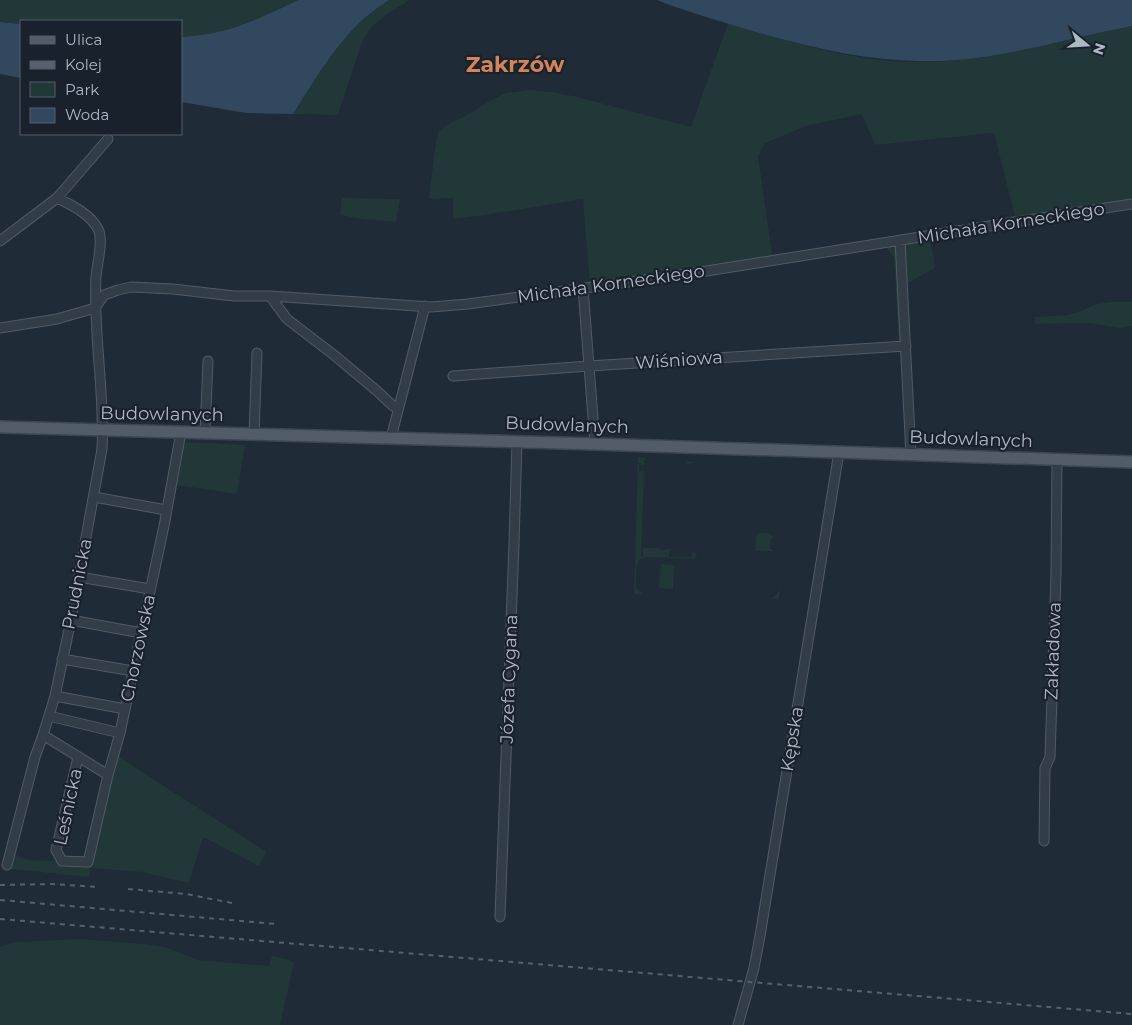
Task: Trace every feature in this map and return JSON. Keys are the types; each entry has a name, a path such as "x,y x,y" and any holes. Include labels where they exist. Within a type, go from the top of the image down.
{"main road":[{"name":"Budowlanych","path":"0,427 517,441 1132,462"}],"street":[{"path":"0,241 57,198 108,139"},
{"name":"Prudnicka","path":"7,865 35,758 55,696 102,450 99,354 95,308 99,231 91,219 72,205 57,198"},
{"name":"Michała Korneckiego","path":"95,308 104,295 131,287 173,289 234,296 365,301 431,307 468,304 688,274 1132,204"},
{"path":"900,240 911,455"},
{"path":"583,288 595,444"},
{"path":"270,296 287,319 334,355 393,406 398,408"},
{"path":"391,438 425,306"},
{"path":"0,328 57,319 95,308"},
{"name":"Wiśniowa","path":"453,376 906,346"},
{"path":"254,434 257,352"},
{"path":"205,432 208,361"},
{"name":"Chorzowska","path":"88,862 108,775 120,733 181,432"},
{"name":"Józefa Cygana","path":"500,917 517,441"},
{"name":"Kępska","path":"738,1025 754,968 760,936 839,452"},
{"name":"Zakładowa","path":"1044,841 1046,768 1050,757 1056,574 1057,460"},
{"path":"94,497 166,510"},
{"path":"79,577 150,590"},
{"path":"71,620 141,633"},
{"path":"62,659 133,671"},
{"path":"55,696 125,709"},
{"path":"49,716 120,733"},
{"path":"43,735 108,775"},
{"name":"Leśnicka","path":"78,757 56,850 62,861 88,862"}],"green space":[{"path":"0,0 298,0 237,26 208,34 182,37 182,20 20,20 20,24 0,22"},
{"path":"389,0 410,0 386,15 372,27 363,39 338,115 293,114 338,46 356,26"},
{"path":"728,23 800,44 848,55 873,59 922,62 949,61 1001,54 1132,26 1132,204 1016,221 994,133 875,145 862,114 805,126 764,144 758,156 773,261 591,287 583,199 453,219 453,198 429,199 435,147 439,131 506,93 529,90 552,92 691,127"},
{"path":"342,198 400,199 396,222 340,215"},
{"path":"930,235 935,268 902,286 911,455 899,347 894,257 882,243"},
{"path":"1132,302 1132,326 1120,328 1090,323 1035,324 1035,317 1067,315 1096,304"},
{"path":"184,442 245,445 237,494 176,485"},
{"path":"638,457 648,460 694,462 687,464 687,462 644,460 644,465 639,463 639,472 643,471 644,475 641,556 643,556 643,548 667,550 667,548 672,550 669,552 669,557 691,557 692,552 697,554 696,558 693,559 645,557 640,559 636,571 637,588 644,594 703,596 634,594"},
{"path":"768,533 772,536 770,549 772,551 755,551 756,535"},
{"path":"782,536 779,599 769,599 775,596 779,590"},
{"path":"661,564 674,565 673,589 659,588"},
{"path":"114,752 266,852 259,866 203,837 189,883 141,872 90,868 89,877 2,867 5,853 29,860 88,862"},
{"path":"79,939 165,947 198,960 269,966 272,956 287,959 294,962 280,1025 0,1025 0,947 11,943"}],"water":[{"path":"298,0 389,0 356,26 338,46 293,114 246,113 182,102 182,37 208,34 227,29 268,14"},
{"path":"657,0 1132,0 1132,26 979,58 928,61 900,60 872,58 818,48 706,17"},
{"path":"0,22 20,24 20,78 0,74"}],"railway":[{"path":"0,885 52,884 98,887"},
{"path":"128,889 186,894 237,904"},
{"path":"0,900 276,924"},
{"path":"0,919 1132,1014"}],"district":[{"name":"Zakrzów","path":"515,64"}]}
